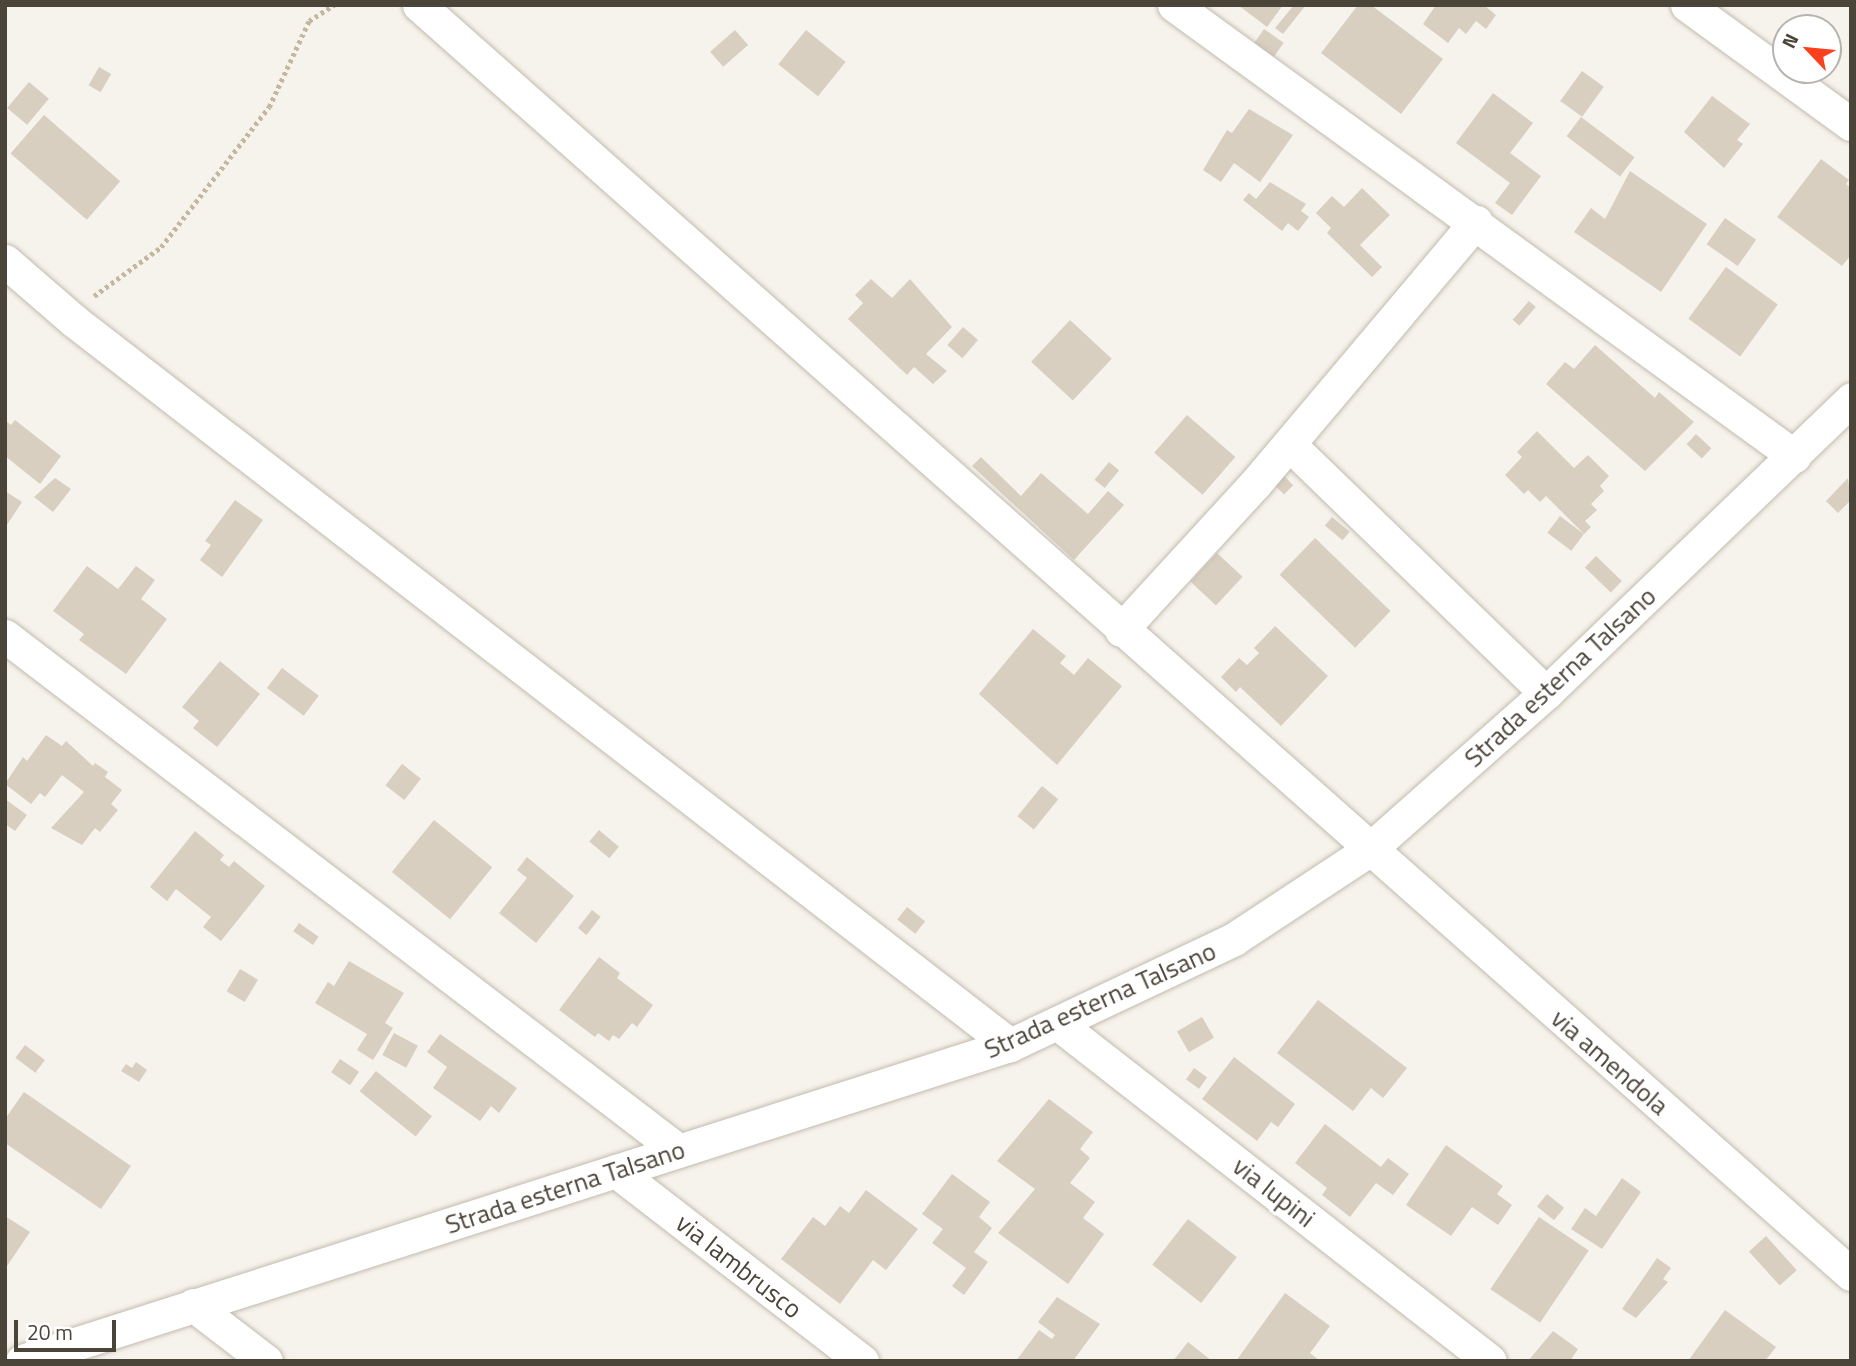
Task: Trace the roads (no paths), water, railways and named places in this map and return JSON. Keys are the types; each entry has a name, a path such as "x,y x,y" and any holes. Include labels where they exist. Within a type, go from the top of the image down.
{"street":[{"name":"via amendola","path":"419,5 1368,850 1851,1273"},
{"path":"1174,5 1476,222 1794,456"},
{"path":"1687,5 1851,124"},
{"path":"1121,630 1289,443 1476,222"},
{"path":"5,261 73,320 1010,1045"},
{"name":"Strada esterna Talsano","path":"22,1361 1010,1045 1234,939 1368,850 1546,693 1851,399"},
{"path":"1289,443 1546,693"},
{"path":"5,635 679,1151"},
{"name":"via lupini","path":"1057,1023 1490,1361"},
{"name":"via lambrusco","path":"616,1171 862,1361"},
{"path":"193,1306 266,1361"}]}
